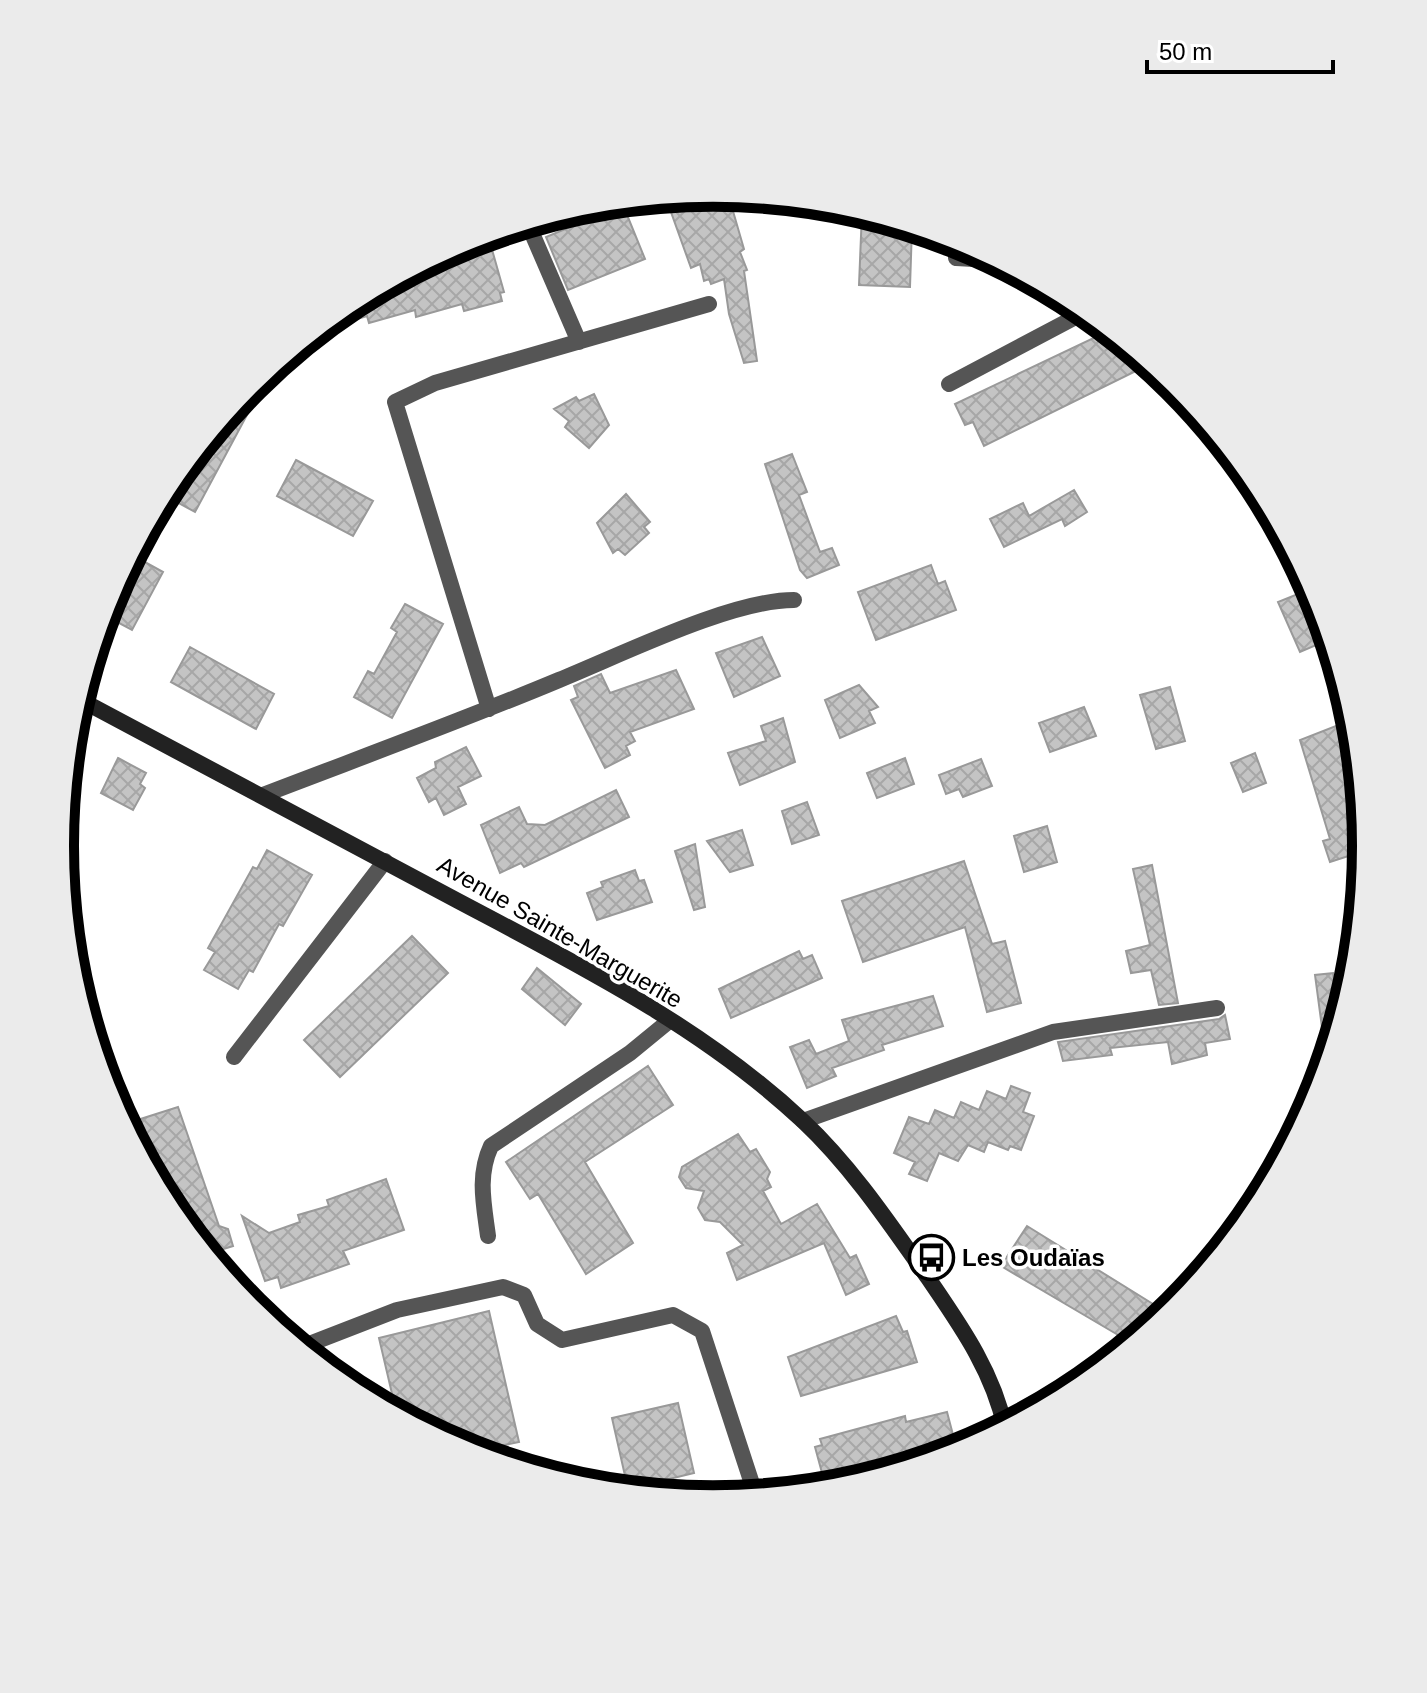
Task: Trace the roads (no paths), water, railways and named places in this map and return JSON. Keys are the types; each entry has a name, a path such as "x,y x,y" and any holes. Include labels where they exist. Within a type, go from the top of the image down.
{"street":[{"path":"532,234 579,342"},
{"path":"489,709 395,402 435,383 709,304"},
{"path":"949,384 1073,318"},
{"path":"263,795 489,709 683,629 765,601 794,600"},
{"name":"Avenue Sainte-Marguerite","path":"90,705 603,979 718,1053 803,1121 829,1148 952,1310 984,1367 1001,1417"},
{"path":"234,1057 385,861"},
{"path":"803,1121 1053,1032 1217,1008"},
{"path":"488,1236 482,1181 483,1163 491,1146 630,1053 669,1021"},
{"path":"311,1343 397,1310 503,1287 524,1295 537,1324 562,1340 673,1315 702,1331 752,1485"}],"place":[{"name":"Les Oudaïas","path":"931,1257"}]}
